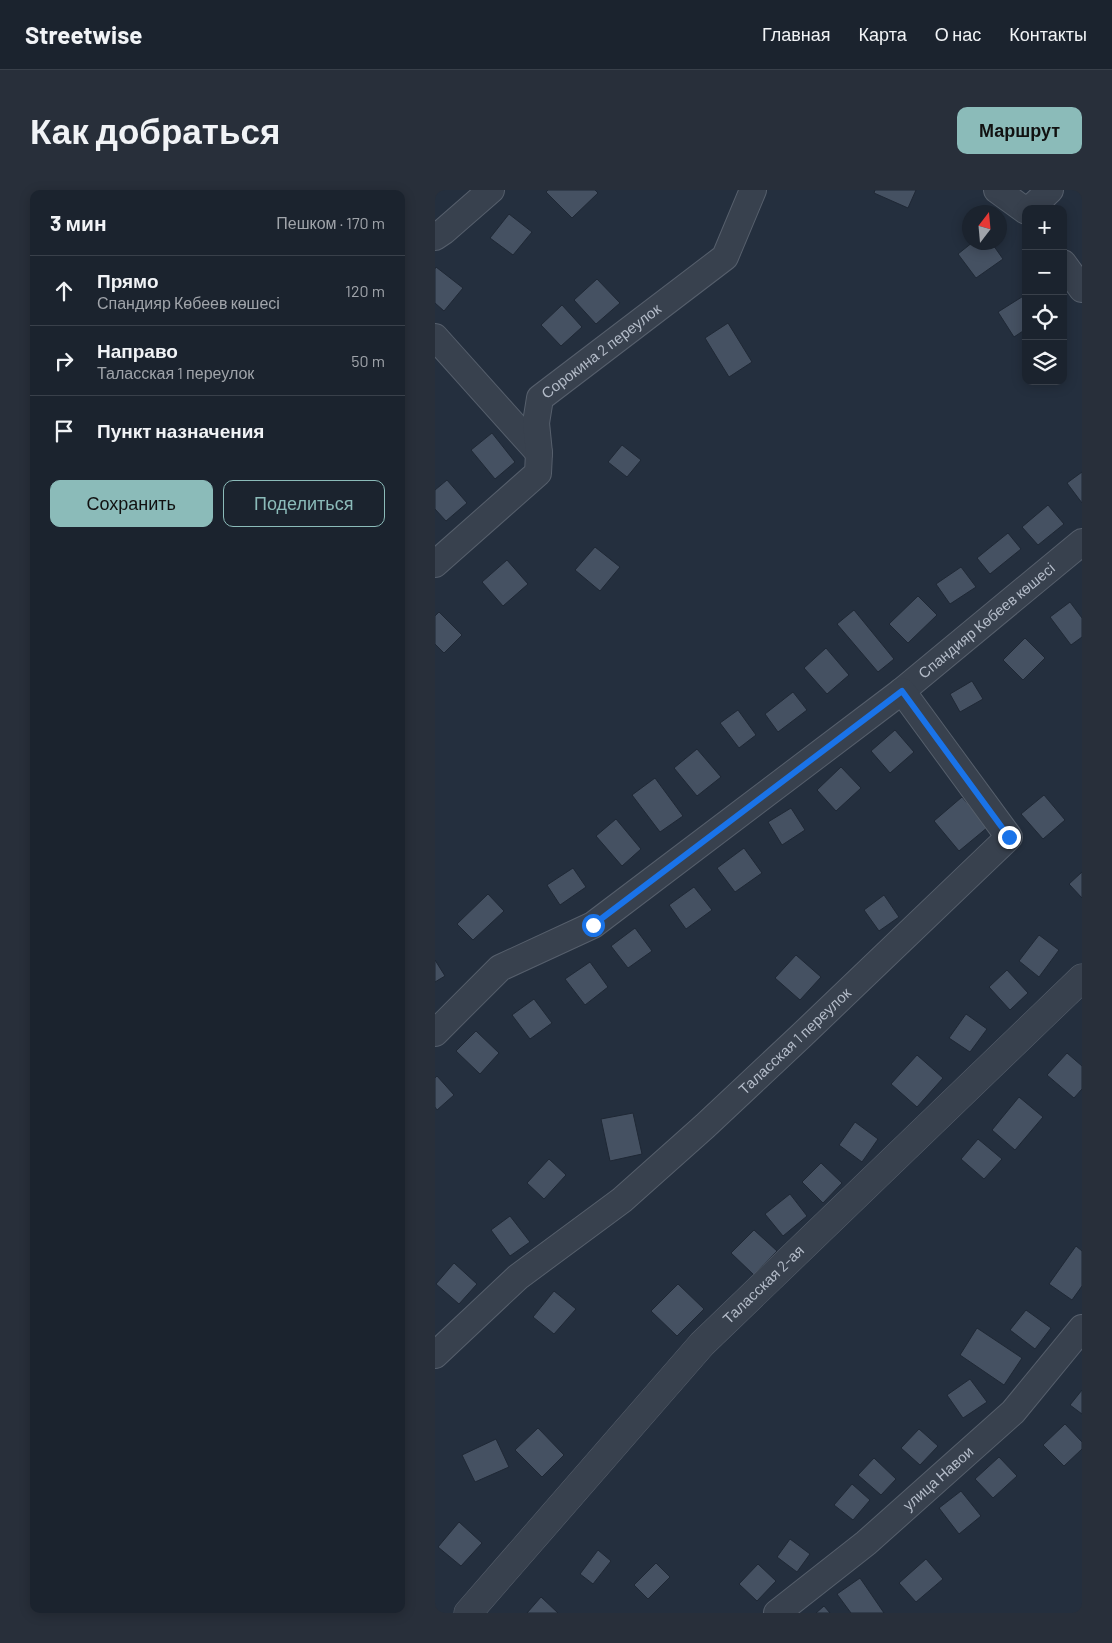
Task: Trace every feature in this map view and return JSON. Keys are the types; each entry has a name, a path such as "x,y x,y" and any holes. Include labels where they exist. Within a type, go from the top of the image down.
{"street":[{"path":"435,237 491,190"},
{"name":"Сорокина 2 переулок","path":"435,564 538,472 539,453 536,423 540,398 725,257 753,190"},
{"path":"997,190 1022,208"},
{"path":"1034,205 1050,190"},
{"path":"1067,268 1082,289"},
{"path":"435,337 539,453"},
{"name":"Спандияр Көбеев көшесі","path":"435,1034 500,968 593,925 902,691 1082,542"},
{"name":"Таласская 1 переулок","path":"435,1355 518,1277 622,1200 705,1126 1009,837 902,691"},
{"name":"Таласская 2-ая","path":"468,1613 702,1344 1082,978"},
{"name":"улица Навои","path":"777,1613 866,1543 1013,1412 1082,1328"}],"building":[{"path":"548,190 595,190 598,193 572,218 546,192"},
{"path":"875,190 916,190 908,208 874,193"},
{"path":"509,214 532,232 513,255 490,238"},
{"path":"963,250 997,250 1003,259 976,278 958,254"},
{"path":"436,267 463,288 444,311 435,303"},
{"path":"597,279 620,303 596,324 574,300"},
{"path":"1022,297 1022,332 1014,337 998,312"},
{"path":"562,305 582,327 561,346 541,325"},
{"path":"728,323 752,362 729,377 705,338"},
{"path":"492,433 515,462 495,479 471,450"},
{"path":"622,445 641,460 627,477 608,462"},
{"path":"1082,472 1082,503 1067,483"},
{"path":"447,480 467,503 446,521 435,509 435,490"},
{"path":"1048,505 1064,524 1038,545 1022,527"},
{"path":"1008,533 1021,549 990,574 977,558"},
{"path":"595,547 620,567 600,591 575,570"},
{"path":"507,560 528,584 503,606 482,582"},
{"path":"961,567 976,587 950,604 936,584"},
{"path":"918,596 937,615 908,643 889,624"},
{"path":"1070,602 1082,618 1082,637 1071,645 1050,617"},
{"path":"854,610 894,659 878,672 837,624"},
{"path":"439,612 462,635 444,653 435,644 435,616"},
{"path":"1025,638 1045,658 1023,680 1003,660"},
{"path":"826,648 849,675 827,694 804,668"},
{"path":"972,681 983,699 960,712 950,694"},
{"path":"793,692 807,710 778,732 765,714"},
{"path":"738,710 756,735 739,748 720,723"},
{"path":"895,730 914,752 890,773 871,751"},
{"path":"697,749 721,777 697,796 674,768"},
{"path":"841,767 861,788 836,811 817,790"},
{"path":"655,778 683,816 660,832 632,795"},
{"path":"1044,795 1065,820 1043,839 1021,814"},
{"path":"962,797 988,827 959,851 934,821"},
{"path":"791,808 805,830 782,845 768,822"},
{"path":"616,819 641,849 622,866 596,836"},
{"path":"744,848 762,873 735,892 717,868"},
{"path":"573,868 586,887 560,905 547,885"},
{"path":"1082,872 1082,898 1069,884"},
{"path":"694,887 712,910 686,929 669,905"},
{"path":"488,894 504,911 473,940 457,924"},
{"path":"884,895 899,917 879,931 864,910"},
{"path":"635,928 652,951 628,968 611,946"},
{"path":"1039,935 1059,950 1039,977 1019,961"},
{"path":"796,955 821,977 800,1000 775,978"},
{"path":"435,960 445,976 435,982"},
{"path":"590,962 608,987 585,1005 565,979"},
{"path":"1007,970 1028,993 1010,1010 989,987"},
{"path":"534,999 552,1023 530,1039 512,1015"},
{"path":"966,1014 987,1029 970,1052 949,1038"},
{"path":"476,1031 499,1053 480,1074 456,1051"},
{"path":"1067,1053 1082,1066 1082,1089 1074,1098 1047,1075"},
{"path":"917,1055 943,1078 917,1107 891,1084"},
{"path":"437,1076 454,1095 437,1110 435,1107 435,1078"},
{"path":"1019,1097 1043,1117 1015,1150 992,1130"},
{"path":"633,1113 642,1154 610,1161 601,1119"},
{"path":"855,1122 878,1139 862,1162 839,1145"},
{"path":"978,1139 1002,1159 984,1179 961,1159"},
{"path":"549,1159 566,1175 544,1199 527,1183"},
{"path":"821,1163 842,1183 823,1203 802,1182"},
{"path":"790,1194 807,1216 783,1236 765,1214"},
{"path":"510,1216 530,1242 510,1256 491,1230"},
{"path":"754,1230 777,1251 754,1275 731,1253"},
{"path":"1076,1246 1082,1251 1082,1286 1072,1300 1049,1284"},
{"path":"454,1263 477,1284 459,1304 436,1284"},
{"path":"678,1284 704,1309 677,1336 651,1311"},
{"path":"554,1291 576,1309 554,1334 533,1317"},
{"path":"1026,1310 1051,1328 1035,1349 1010,1330"},
{"path":"977,1328 1022,1358 1004,1385 960,1355"},
{"path":"970,1379 987,1402 963,1418 947,1395"},
{"path":"1082,1390 1082,1414 1070,1405"},
{"path":"1065,1424 1082,1442 1082,1449 1064,1466 1043,1445"},
{"path":"538,1428 564,1455 542,1477 515,1450"},
{"path":"919,1429 938,1446 920,1465 901,1448"},
{"path":"496,1439 509,1467 475,1482 462,1455"},
{"path":"999,1457 1017,1476 993,1498 975,1479"},
{"path":"874,1458 896,1479 881,1495 858,1475"},
{"path":"852,1484 870,1500 853,1520 834,1505"},
{"path":"961,1491 981,1516 959,1534 939,1508"},
{"path":"459,1522 482,1543 461,1566 438,1547"},
{"path":"790,1539 810,1554 797,1572 777,1557"},
{"path":"598,1550 611,1561 593,1584 580,1574"},
{"path":"926,1559 943,1579 916,1602 899,1583"},
{"path":"656,1563 670,1577 648,1599 634,1585"},
{"path":"758,1564 776,1581 757,1601 739,1584"},
{"path":"860,1578 884,1613 851,1613 837,1594"},
{"path":"541,1597 558,1613 527,1613"},
{"path":"824,1606 830,1613 816,1613"}],"route":[{"path":"593,925 902,691 1009,837"}]}
